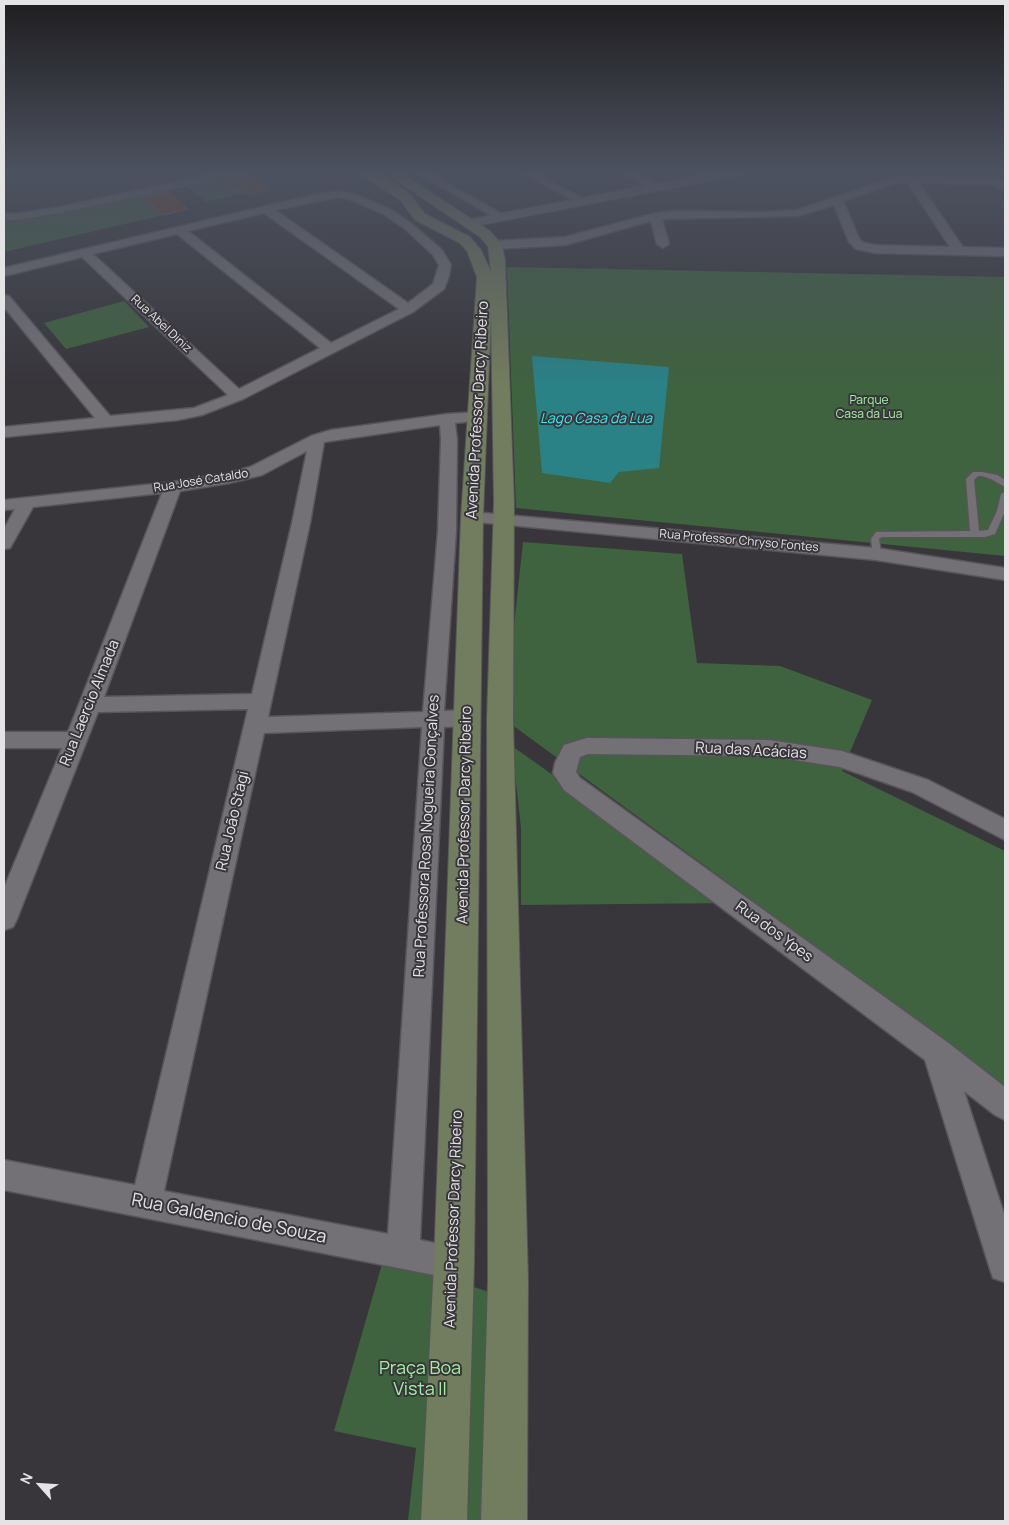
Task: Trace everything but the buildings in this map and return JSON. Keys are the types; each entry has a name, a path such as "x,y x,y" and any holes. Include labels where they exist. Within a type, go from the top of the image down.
{"main road":[{"name":"Avenida Professor Darcy Ribeiro","path":"444,1521 454,1263 472,517 479,417 485,277 474,250 467,242"},
{"name":"Avenida Professor Darcy Ribeiro","path":"492,242 495,245 498,260 504,502 500,719 508,1280 504,1521"}],"street":[{"path":"4,272 129,242"},
{"path":"194,242 330,348"},
{"path":"314,242 408,308"},
{"path":"4,432 106,421 178,416 216,405 238,396 408,308 438,286 443,276 445,265 438,253 442,242"},
{"path":"495,245 534,242"},
{"path":"855,242 860,246 875,249 1005,252"},
{"path":"953,242 959,251"},
{"name":"Rua Abel Diniz","path":"85,253 238,396"},
{"path":"4,299 106,421"},
{"name":"Rua José Cataldo","path":"4,506 173,487 248,475 317,439 348,432 479,417"},
{"name":"Rua Professora Rosa Nogueira Gonçalves","path":"403,1253 433,720 447,531 449,440 447,420"},
{"name":"Rua João Stagi","path":"146,1203 301,523 317,439"},
{"name":"Rua Laercio Almada","path":"4,918 90,705 173,487"},
{"path":"4,544 27,503"},
{"name":"Rua Professor Chryso Fontes","path":"472,517 876,554 1005,574"},
{"path":"90,705 260,701"},
{"path":"255,725 468,718"},
{"path":"4,740 75,740"},
{"name":"Rua das Acácias","path":"572,751 587,746 769,748 842,758 920,786 1005,830"},
{"name":"Rua dos Ypes","path":"572,751 566,763 564,773 572,784 1005,1104"},
{"path":"937,1052 1005,1266"},
{"name":"Rua Galdencio de Souza","path":"4,1176 454,1263"}],"lane":[{"path":"975,533 970,479 976,474 982,474 994,477 1005,484"},
{"path":"876,554 875,539 879,534 985,534 992,532 1001,511 1005,494"}],"green space":[{"path":"4,242 46,242 4,252"},
{"name":"Parque Casa da Lua","path":"507,267 1005,277 1005,556 516,508"},
{"path":"124,301 149,327 66,349 44,323"},
{"path":"523,542 682,554 697,663 780,666 872,700 842,771 1005,851 1005,1085 504,719"},
{"path":"512,746 733,903 521,905 521,828"},
{"name":"Praça Boa Vista II","path":"384,1257 489,1292 487,1521 408,1521 416,1448 334,1431"}],"water":[{"name":"Lago Casa da Lua","path":"532,356 669,367 659,468 619,472 610,483 542,473"}]}
